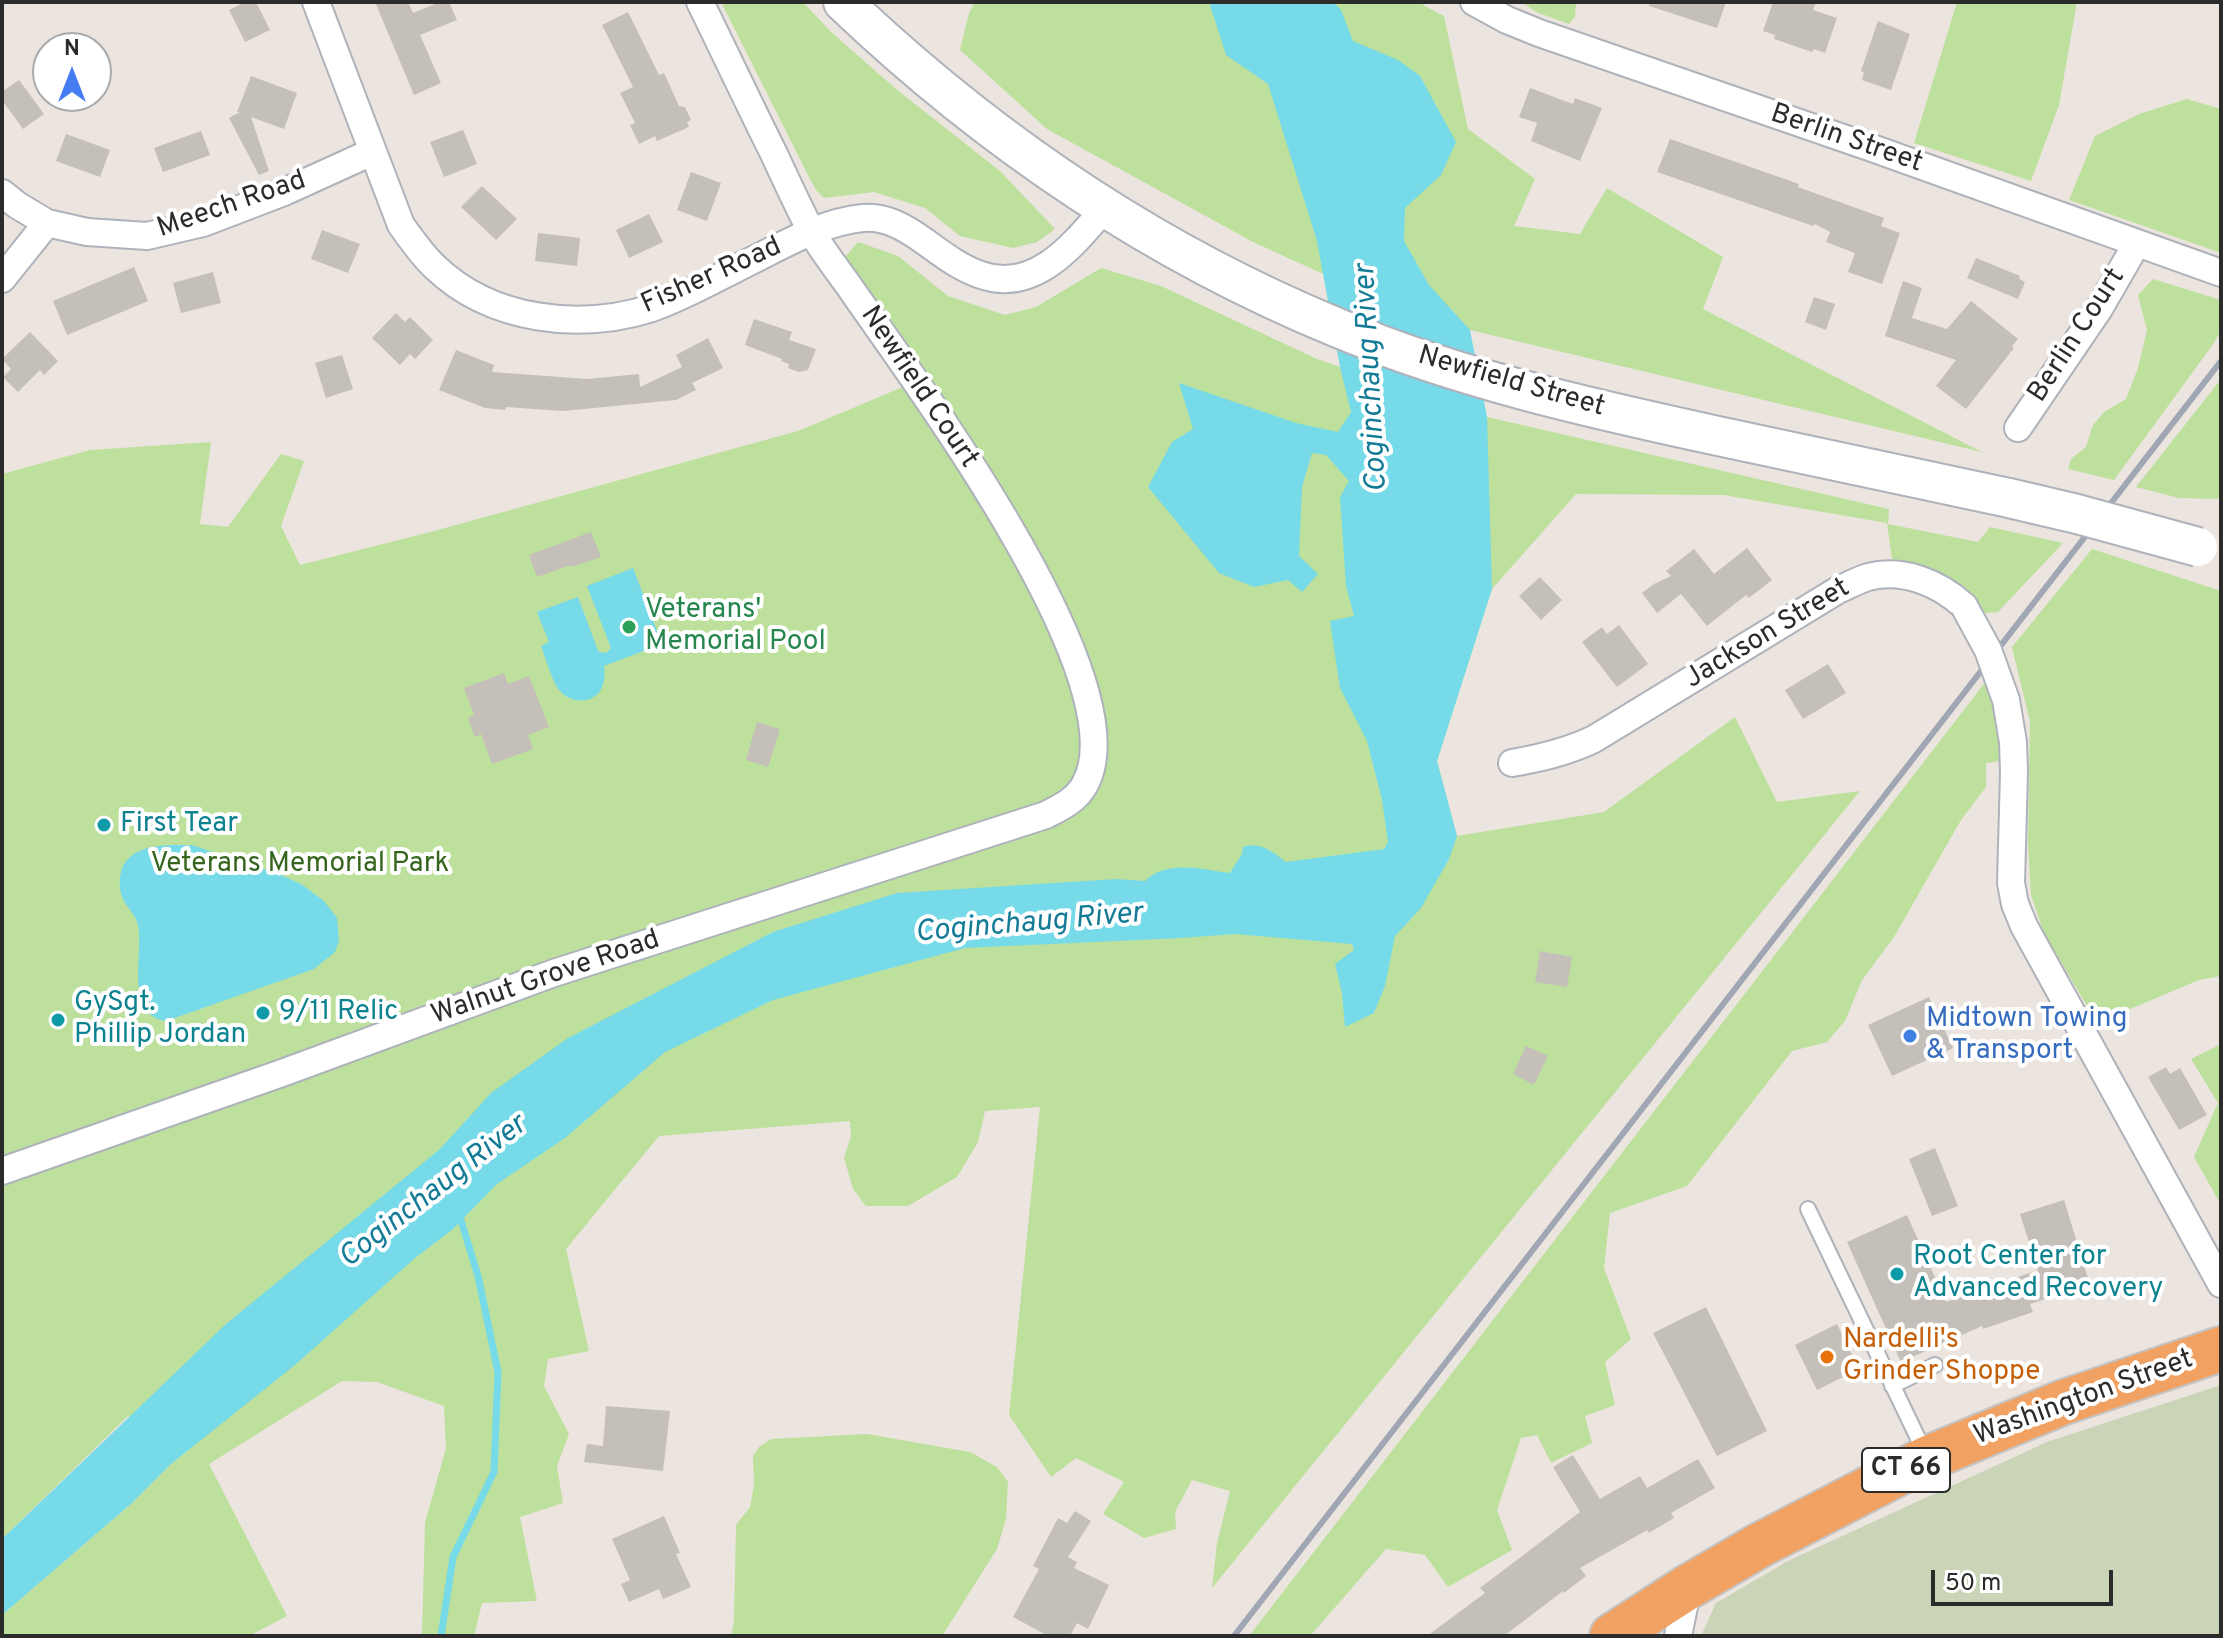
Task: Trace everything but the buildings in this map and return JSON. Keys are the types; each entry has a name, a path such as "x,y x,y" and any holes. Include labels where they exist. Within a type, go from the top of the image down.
{"highway":[{"name":"Washington Street","path":"1612,1636 1760,1545 1928,1458 2064,1402 2221,1349"}],"main road":[{"name":"Newfield Street","path":"843,2 950,97 1025,154 1105,208 1246,288 1340,329 1517,389 1614,413 2009,498 2210,552"}],"street":[{"name":"Fisher Road","path":"316,2 401,225 420,252 460,286 484,300 536,317 593,319 652,307 812,232 852,220 877,218 909,230 960,266 980,275 1004,280 1028,275 1054,262 1105,208"},
{"name":"Newfield Court","path":"700,2 812,232 976,472 1052,607 1076,662 1094,730 1094,757 1084,785"},
{"name":"Berlin Street","path":"1474,2 1539,33 2221,273"},
{"name":"Meech Road","path":"2,193 47,223 87,232 147,236 203,223 284,192 372,152"},
{"path":"2,279 47,223"},
{"name":"Berlin Court","path":"2018,428 2099,309 2137,243"},
{"name":"Jackson Street","path":"1512,763 1571,750 1594,739 1838,590 1866,577 1893,575 1918,579 1946,590 1964,606 1988,650 2006,700 2013,742 2010,871 2015,904 2024,926 2221,1284"},
{"name":"Walnut Grove Road","path":"2,1171 554,973 1046,815 1070,803 1084,785"},
{"path":"1678,1636 1688,1587"}],"lane":[{"path":"1808,1209 1928,1458"},
{"path":"1892,1386 1935,1365"}],"green space":[{"path":"721,2 803,2 830,31 896,89 1000,171 1055,229 1037,242 1013,248 960,236 925,208 874,192 824,198 808,175"},
{"path":"975,2 1424,2 1423,5 1444,16 1468,129 1535,179 1514,226 1580,234 1607,188 1723,257 1703,309 1982,452 1470,330 1385,302 1253,242 1047,129 960,50 969,13"},
{"path":"1522,2 1571,2 1576,4 1575,17 1569,24 1536,12"},
{"path":"1957,2 2077,2 2059,105 2031,181 1914,143"},
{"path":"2187,99 2221,109 2221,253 2069,200 2095,136 2139,114"},
{"name":"Veterans Memorial Park","path":"858,242 898,256 948,296 1005,315 1036,307 1101,268 1161,286 1317,359 1487,417 1889,509 1888,524 1978,542 1990,527 2063,543 1998,612 1983,613 1933,570 1892,559 1887,523 1724,495 1576,494 1492,589 1437,761 1457,836 1604,812 1735,717 1777,802 1860,791 1212,1588 1217,1543 1230,1491 1192,1480 1175,1512 1176,1529 1144,1538 1103,1514 1124,1482 1076,1458 1051,1477 1009,1415 1040,1107 985,1111 978,1142 957,1177 908,1206 866,1206 853,1189 844,1158 851,1136 850,1121 659,1136 566,1249 589,1351 548,1359 544,1386 569,1434 557,1466 563,1503 520,1517 537,1601 482,1603 474,1636 422,1636 425,1523 446,1448 444,1406 377,1382 342,1381 209,1464 287,1616 249,1636 2,1636 2,1615 192,1447 128,1416 2,1539 2,474 90,450 211,442 200,524 228,527 281,454 304,461 281,526 300,565 434,531 798,431 903,387 828,277"},
{"path":"2153,279 2221,300 2221,330 2114,480 2068,469 2071,459 2086,447 2093,425 2104,412 2126,399 2138,368 2147,330 2138,295"},
{"path":"2221,379 2221,499 2179,498 2136,487"},
{"path":"2092,549 2221,591 2221,976 2199,980 2097,1023 2044,933 2031,895 2028,843 2030,722 2012,647"},
{"path":"1987,680 1996,720 1999,761 1986,763 1986,787 1961,820 1894,937 1862,980 1845,1021 1827,1042 1792,1051 1687,1186 1610,1213 1604,1268 1631,1339 1605,1362 1615,1405 1585,1416 1592,1443 1551,1463 1537,1435 1521,1438 1497,1510 1512,1550 1448,1587 1425,1555 1386,1549 1310,1636 1249,1636"},
{"path":"2221,1044 2221,1205 2194,1157 2218,1103 2191,1059"},
{"path":"2221,1385 2221,1636 1701,1636 1716,1603 1788,1561 2047,1442"},
{"path":"867,1434 970,1452 997,1467 1008,1482 1006,1519 997,1549 942,1636 731,1636 736,1525 750,1507 754,1485 753,1456 759,1447 771,1439"}],"water":[{"name":"Coginchaug River","path":"1209,2 1333,2 1341,10 1353,41 1398,60 1420,76 1456,142 1441,175 1405,208 1404,241 1429,285 1470,330 1487,417 1492,589 1437,761 1457,836 1449,859 1421,908 1395,936 1385,986 1374,1013 1345,1027 1335,964 1354,950 1352,944 1235,934 965,948 773,1000 665,1052 565,1138 497,1184 452,1230 415,1258 295,1365 171,1464 132,1503 2,1615 2,1539 226,1324 440,1149 491,1093 568,1038 773,932 897,893 1117,879 1145,881 1154,874 1175,868 1230,873 1243,847 1249,846 1266,848 1286,862 1384,849 1388,842 1382,800 1367,741 1340,688 1330,621 1354,616 1346,586 1340,497 1349,481 1326,455 1312,453 1302,487 1299,556 1318,574 1302,592 1288,580 1254,587 1219,573 1148,487 1172,442 1193,429 1179,383 1296,423 1338,432 1351,412 1317,241 1268,84 1226,55"},
{"name":"Veterans' Memorial Pool","path":"633,568 662,644 604,666 603,685 592,698 581,700 565,696 558,688 541,646 549,642 537,612 578,597 599,652 606,653 611,648 587,586"},
{"path":"192,845 281,875 301,884 324,901 337,918 339,941 335,952 314,969 166,1021 152,1016 144,1007 140,994 139,933 136,919 122,896 121,874 127,860 141,850 157,846"}],"waterway":[{"name":"Coginchaug River","path":"441,1636 453,1557 494,1472 498,1372 478,1276 459,1214"}],"railway":[{"path":"1234,1636 2221,361"}],"place":[{"name":"Veterans' Memorial Pool","path":"629,627"},
{"name":"First Tear","path":"104,825"},
{"name":"9/11 Relic","path":"263,1013"},
{"name":"GySgt. Phillip Jordan","path":"58,1020"},
{"name":"Midtown Towing & Transport","path":"1910,1036"},
{"name":"Root Center for Advanced Recovery","path":"1897,1274"},
{"name":"Nardelli's Grinder Shoppe","path":"1827,1357"}]}
